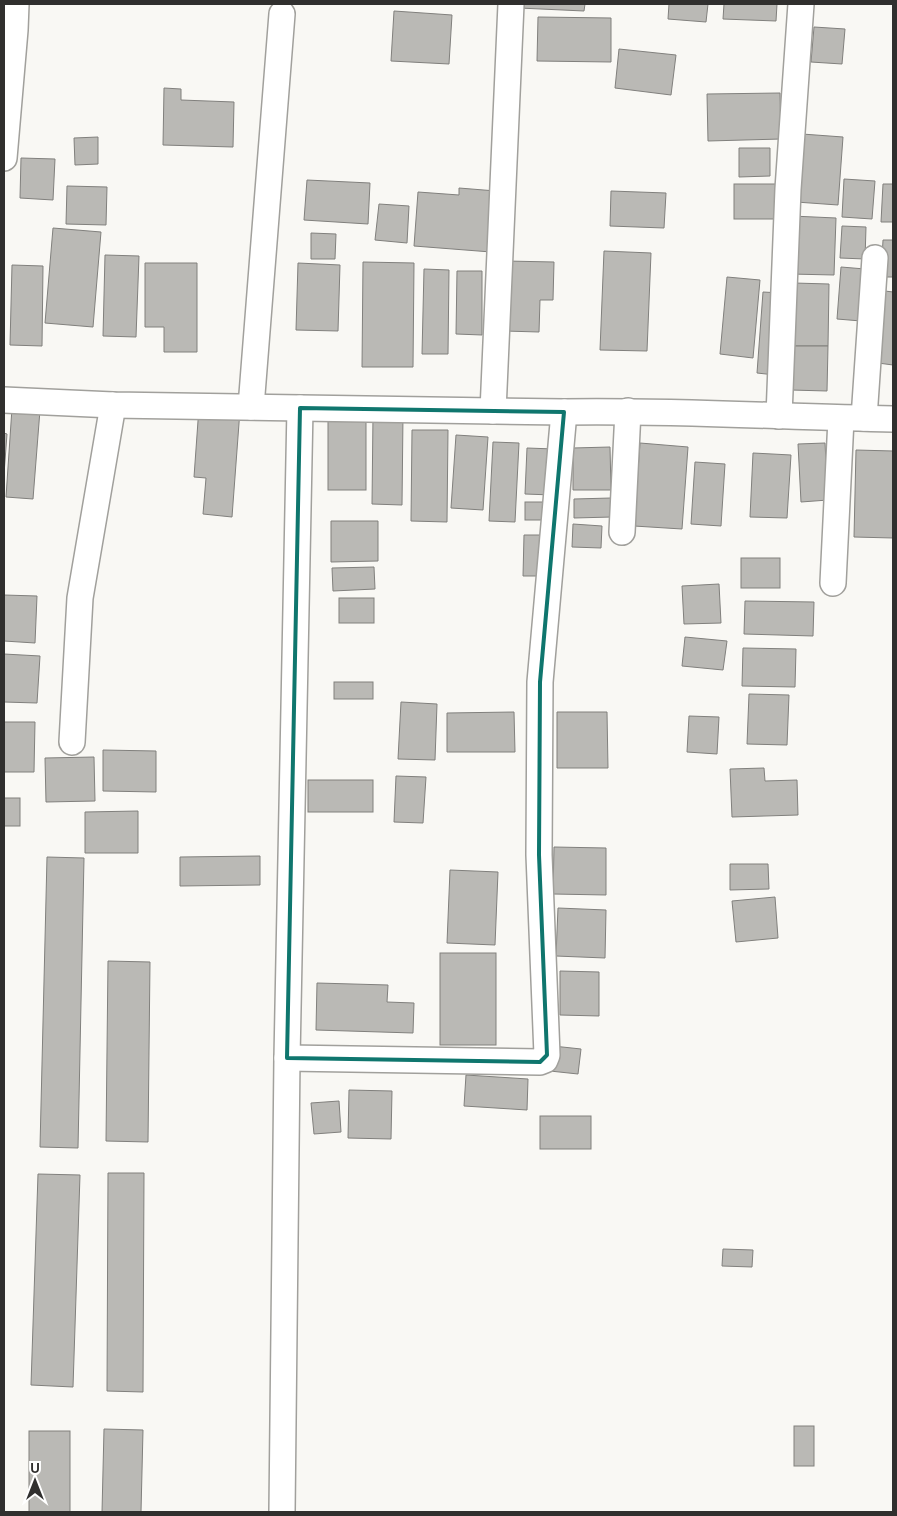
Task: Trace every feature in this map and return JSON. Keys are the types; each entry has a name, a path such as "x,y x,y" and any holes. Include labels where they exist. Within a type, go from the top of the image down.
{"street":[{"path":"4,158 16,4"},
{"path":"493,411 512,4"},
{"path":"779,416 788,189 801,4"},
{"path":"250,407 282,14"},
{"path":"834,584 852,419 874,258"},
{"path":"4,400 113,405 564,412 628,411 852,419 893,418"},
{"path":"72,742 80,598 113,405"},
{"path":"282,1512 287,1058 300,408"},
{"path":"622,532 628,411"},
{"path":"287,1058 540,1062 545,1060 547,1055 539,855 540,682 564,412"}],"highlighted area":[{"path":"300,408 564,412 540,682 539,855 547,1055 540,1062 287,1058"}],"building":[{"path":"520,4 585,4 584,11 519,8"},
{"path":"669,4 708,4 706,22 668,19"},
{"path":"724,4 777,4 776,21 723,19"},
{"path":"394,11 452,15 449,64 391,61"},
{"path":"538,17 611,18 611,62 537,61"},
{"path":"814,27 845,29 842,64 811,62"},
{"path":"619,49 676,55 671,95 615,88"},
{"path":"164,88 181,89 181,100 234,102 233,147 163,145"},
{"path":"780,93 781,139 708,141 707,94"},
{"path":"802,134 843,137 838,205 796,202"},
{"path":"98,137 98,164 75,165 74,138"},
{"path":"739,148 770,148 770,176 739,177"},
{"path":"21,158 55,159 53,200 20,198"},
{"path":"844,179 875,181 872,219 842,217"},
{"path":"307,180 370,183 368,224 304,220"},
{"path":"734,184 776,184 776,219 734,219"},
{"path":"883,184 893,184 893,222 881,222"},
{"path":"67,186 107,187 106,225 66,224"},
{"path":"459,188 496,191 491,252 414,246 418,192 459,195"},
{"path":"611,191 666,193 664,228 610,226"},
{"path":"379,204 409,206 407,243 375,240"},
{"path":"792,216 836,218 834,275 790,274"},
{"path":"842,226 866,227 865,259 840,258"},
{"path":"53,228 101,232 93,327 45,323"},
{"path":"311,233 336,234 335,259 311,259"},
{"path":"883,240 893,240 893,277 881,277"},
{"path":"604,251 651,253 647,351 600,350"},
{"path":"105,255 139,256 136,337 103,336"},
{"path":"506,261 554,262 553,300 540,300 539,332 504,331"},
{"path":"363,262 414,263 413,367 362,367"},
{"path":"145,263 197,263 197,352 164,352 164,327 145,327"},
{"path":"298,263 340,265 338,331 296,330"},
{"path":"12,265 43,266 42,346 10,345"},
{"path":"841,267 865,269 861,321 837,319"},
{"path":"424,269 449,270 448,354 422,354"},
{"path":"457,271 482,271 482,335 456,334"},
{"path":"727,277 760,280 753,358 720,354"},
{"path":"794,283 829,284 828,346 793,346"},
{"path":"885,291 893,292 893,365 878,363"},
{"path":"763,292 781,293 775,375 757,373"},
{"path":"793,346 828,346 827,391 791,390"},
{"path":"199,407 240,410 232,517 203,514 206,478 194,477"},
{"path":"12,408 40,410 33,499 6,497"},
{"path":"328,415 366,415 366,490 328,490"},
{"path":"373,415 403,415 402,505 372,504"},
{"path":"412,430 448,430 447,522 411,521"},
{"path":"4,433 7,434 4,474"},
{"path":"456,435 488,437 483,510 451,508"},
{"path":"493,442 519,443 515,522 489,521"},
{"path":"640,443 688,447 682,529 634,526"},
{"path":"825,443 828,500 801,502 798,444"},
{"path":"610,447 611,490 573,490 573,448"},
{"path":"527,448 554,449 552,495 525,494"},
{"path":"856,450 893,451 893,538 854,537"},
{"path":"753,453 791,455 787,518 750,517"},
{"path":"695,462 725,464 721,526 691,524"},
{"path":"611,498 612,517 574,518 574,499"},
{"path":"525,502 550,502 550,520 525,520"},
{"path":"331,521 378,521 378,561 331,562"},
{"path":"573,524 602,526 601,548 572,547"},
{"path":"524,535 545,535 544,576 523,576"},
{"path":"741,558 780,558 780,588 741,588"},
{"path":"374,567 375,589 333,591 332,568"},
{"path":"719,584 721,623 684,624 682,586"},
{"path":"4,595 37,596 35,643 4,641"},
{"path":"339,598 374,598 374,623 339,623"},
{"path":"745,601 814,602 813,636 744,634"},
{"path":"685,637 727,641 723,670 682,666"},
{"path":"743,648 796,649 795,687 742,686"},
{"path":"4,654 40,656 37,703 4,702"},
{"path":"334,682 373,682 373,699 334,699"},
{"path":"749,694 789,695 787,745 747,744"},
{"path":"401,702 437,704 435,760 398,759"},
{"path":"514,712 515,752 447,752 447,713"},
{"path":"557,712 607,712 608,768 557,768"},
{"path":"689,716 719,717 717,754 687,752"},
{"path":"4,722 35,722 34,772 4,772"},
{"path":"103,750 156,751 156,792 103,791"},
{"path":"94,757 95,801 46,802 45,758"},
{"path":"764,768 765,781 797,780 798,815 732,817 730,769"},
{"path":"396,776 426,777 423,823 394,822"},
{"path":"308,780 373,780 373,812 308,812"},
{"path":"4,798 20,798 20,826 4,826"},
{"path":"138,811 138,853 85,853 85,812"},
{"path":"554,847 606,848 606,895 553,894"},
{"path":"260,856 260,885 180,886 180,857"},
{"path":"47,857 84,858 78,1148 40,1147"},
{"path":"730,864 768,864 769,889 730,890"},
{"path":"450,870 498,872 495,945 447,943"},
{"path":"775,897 778,938 736,942 732,901"},
{"path":"558,908 606,910 605,958 556,956"},
{"path":"440,953 496,953 496,1045 440,1045"},
{"path":"108,961 150,962 148,1142 106,1141"},
{"path":"560,971 599,972 599,1016 560,1015"},
{"path":"317,983 388,985 387,1002 414,1003 413,1033 316,1030"},
{"path":"553,1046 581,1049 578,1074 550,1071"},
{"path":"466,1075 528,1079 527,1110 464,1106"},
{"path":"349,1090 392,1091 391,1139 348,1138"},
{"path":"339,1101 341,1132 314,1134 311,1103"},
{"path":"540,1116 591,1116 591,1149 540,1149"},
{"path":"108,1173 144,1173 143,1392 107,1391"},
{"path":"38,1174 80,1175 73,1387 31,1385"},
{"path":"723,1249 753,1250 752,1267 722,1266"},
{"path":"794,1426 814,1426 814,1466 794,1466"},
{"path":"104,1429 143,1430 141,1512 102,1512"},
{"path":"29,1431 70,1431 70,1512 29,1512"}]}
